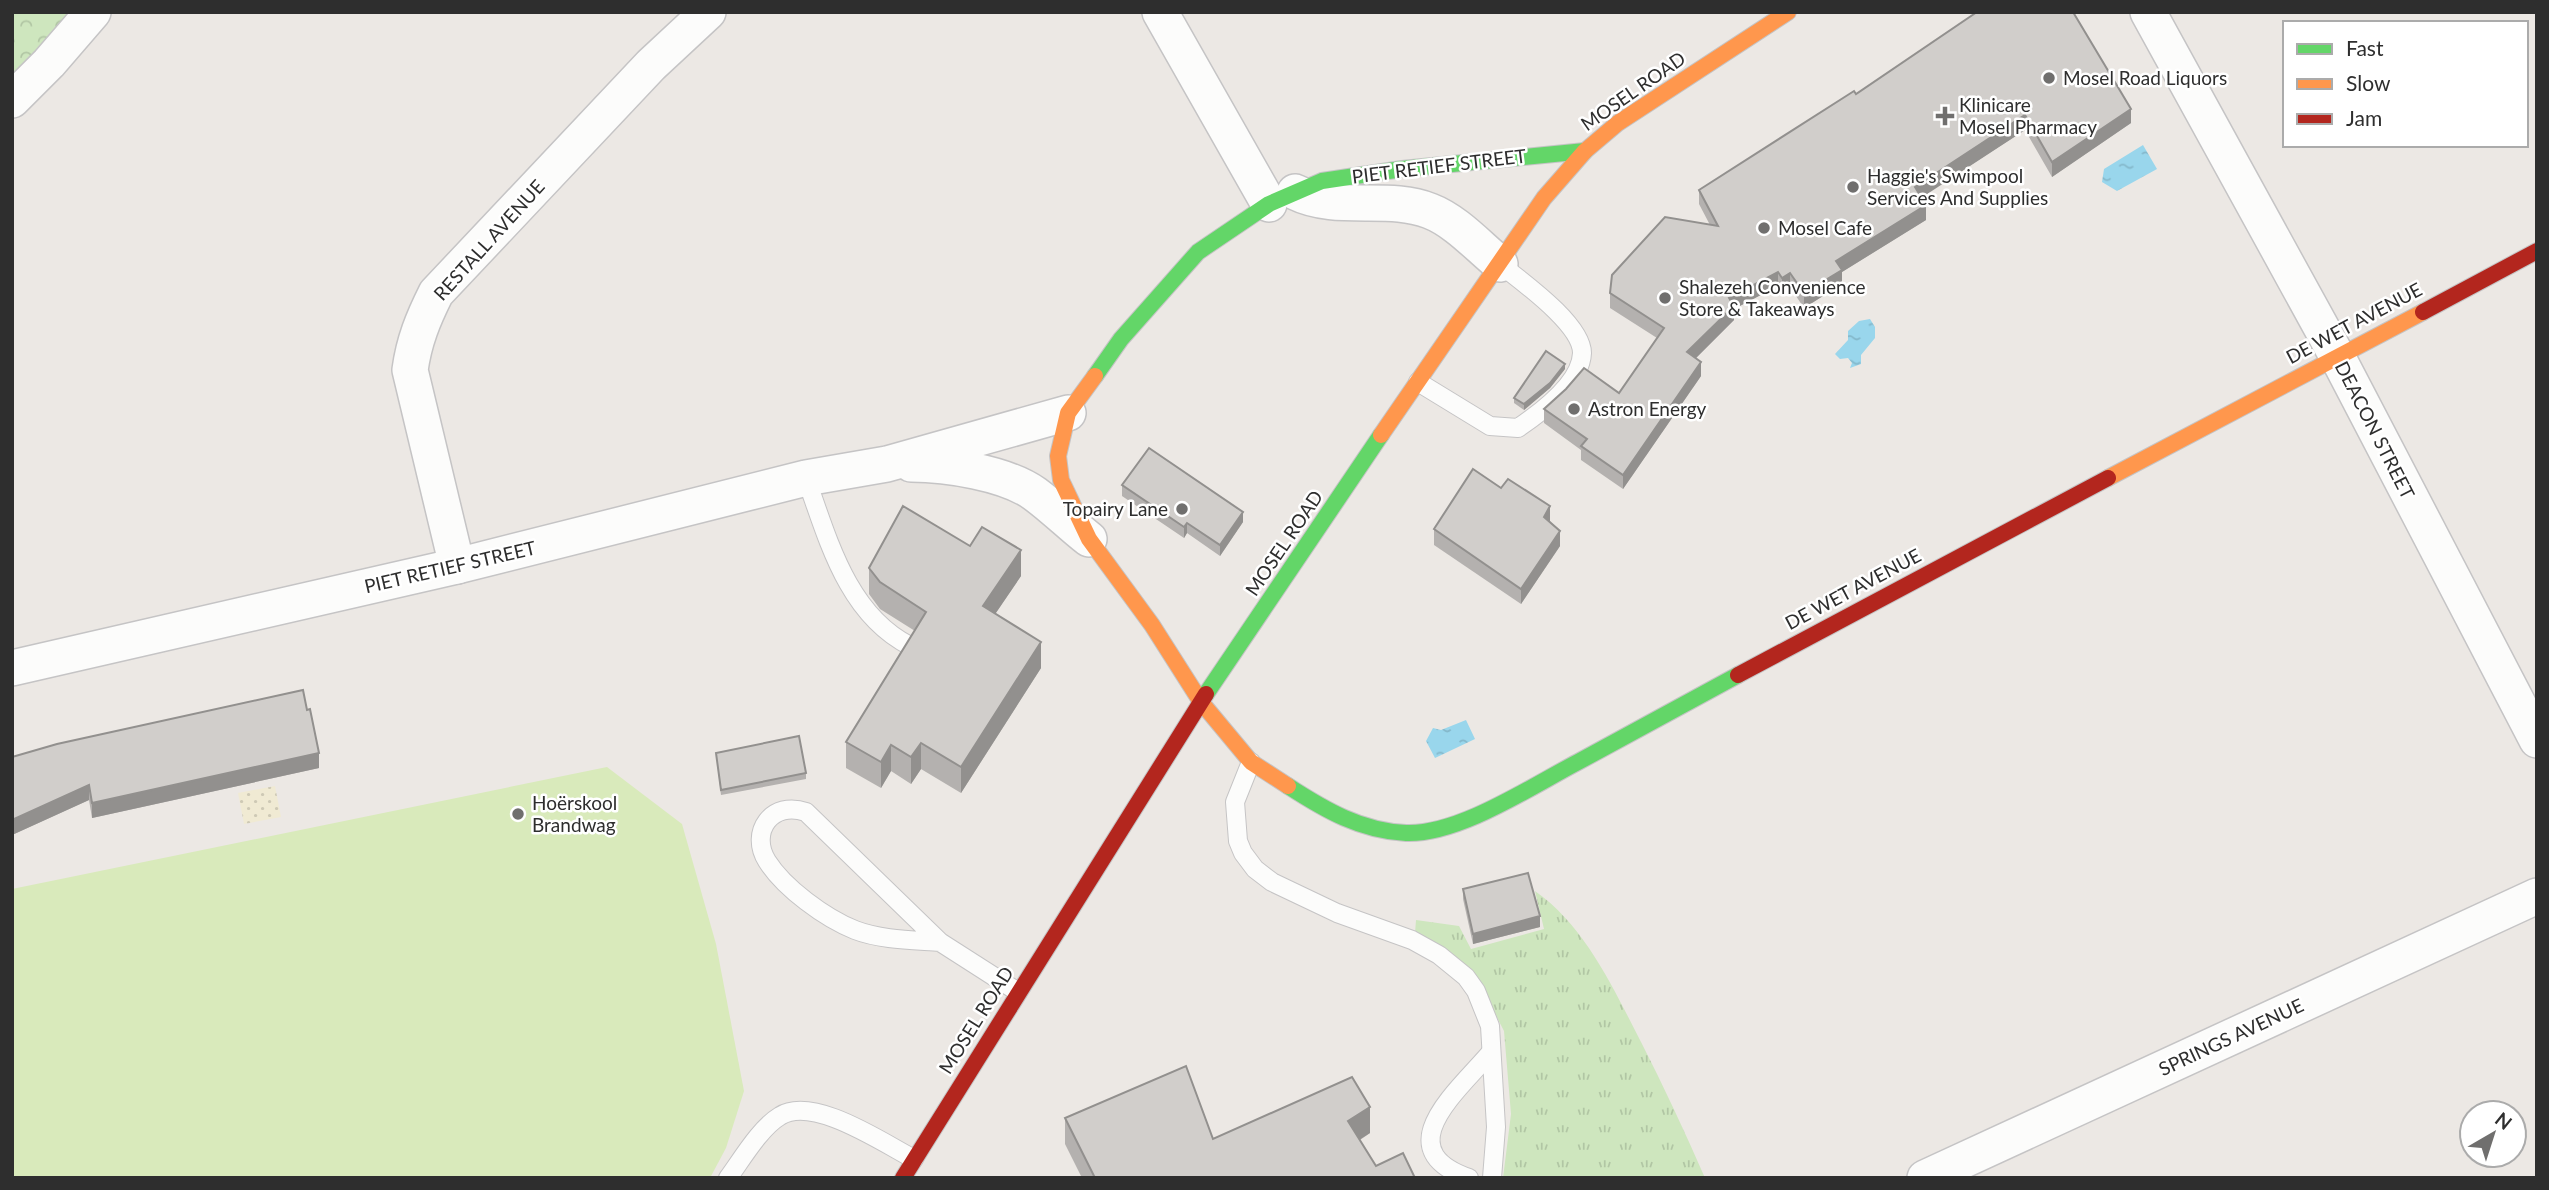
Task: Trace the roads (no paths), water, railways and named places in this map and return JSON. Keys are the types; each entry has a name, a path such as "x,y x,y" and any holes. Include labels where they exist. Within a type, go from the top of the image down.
{"street":[{"path":"12,100 49,63 93,12"},
{"name":"RESTALL AVENUE","path":"457,566 410,370 420,324 436,293 651,65 708,12"},
{"path":"1160,12 1282,198"},
{"name":"MOSEL ROAD","path":"902,1178 1201,702 1544,198 1585,151 1618,123 1788,12"},
{"name":"DEACON STREET","path":"2148,12 2337,356 2537,740"},
{"name":"PIET RETIEF STREET","path":"1201,702 1152,625 1089,540 1061,480 1058,456 1068,413 1121,339 1198,252 1282,198 1322,181 1402,169 1585,151"},
{"name":"PIET RETIEF STREET","path":"1282,198 1408,206 1428,210 1446,218 1500,264"},
{"name":"DE WET AVENUE","path":"1201,702 1251,762 1311,801 1363,827 1408,833 1448,826 1494,807 1887,595 2537,251"},
{"name":"PIET RETIEF STREET","path":"12,668 457,566 806,478 887,464 1068,413"},
{"name":"PIET RETIEF STREET","path":"887,464 919,464 967,471 1007,481 1033,493 1089,540"},
{"name":"SPRINGS AVENUE","path":"1925,1178 2537,896"}],"lane":[{"path":"1418,382 1490,426 1518,428 1560,395 1579,368 1582,351 1575,334 1552,305 1500,264"},
{"path":"806,478 833,557 842,572 878,624 910,646"},
{"path":"1251,762 1235,802 1238,841 1255,869 1272,882 1337,914 1402,936 1439,955 1466,977 1476,991 1490,1026 1496,1127 1492,1178"},
{"path":"940,942 897,939 856,930 810,904 775,873 765,858 762,835 766,822 773,813 786,808 806,812 940,942 1018,992"},
{"path":"1469,1178 1438,1163 1428,1142 1434,1123 1443,1109 1491,1052"},
{"path":"728,1178 768,1125 780,1115 794,1110 812,1110 858,1129 914,1159"}],"water":[{"path":"2143,145 2157,169 2117,191 2102,182 2104,169"},
{"path":"1870,319 1875,327 1875,338 1861,355 1861,364 1850,368 1852,363 1848,358 1840,359 1835,354 1848,340 1848,331 1859,321"},
{"path":"1466,720 1475,739 1435,758 1426,741 1433,728 1441,730"}],"place":[{"name":"Mosel Road Liquors","path":"2049,78"},
{"name":"Klinicare Mosel Pharmacy","path":"1945,116"},
{"name":"Haggie's Swimpool Services And Supplies","path":"1853,187"},
{"name":"Mosel Cafe","path":"1764,228"},
{"name":"Shalezeh Convenience Store & Takeaways","path":"1665,298"},
{"name":"Astron Energy","path":"1574,409"},
{"name":"Topairy Lane","path":"1182,509"},
{"name":"Hoërskool Brandwag","path":"518,814"}]}
